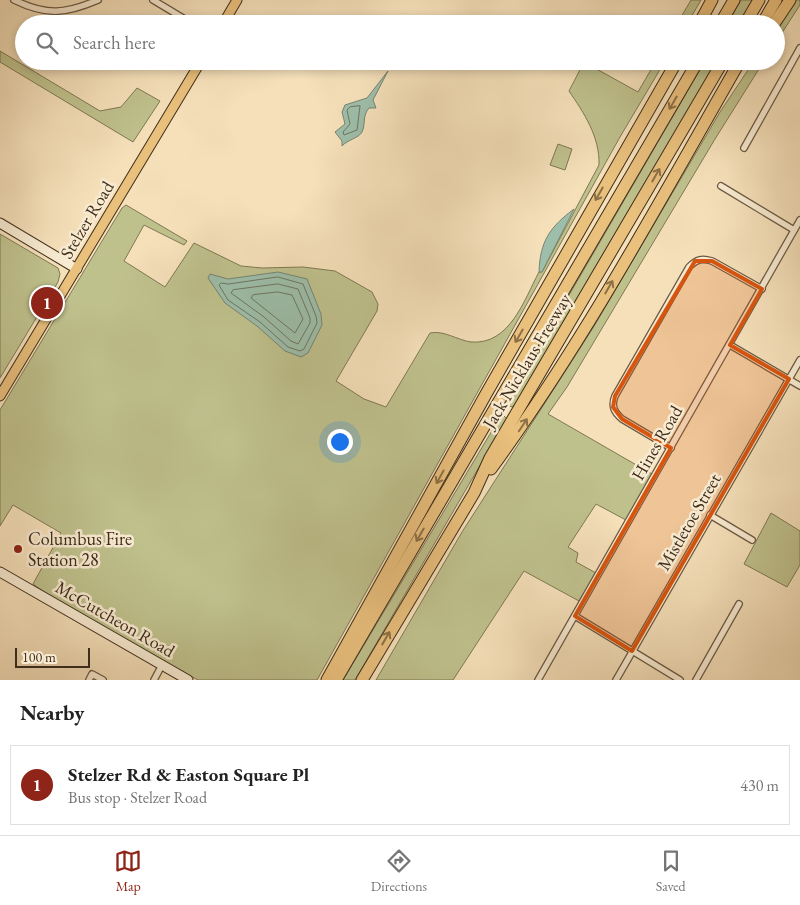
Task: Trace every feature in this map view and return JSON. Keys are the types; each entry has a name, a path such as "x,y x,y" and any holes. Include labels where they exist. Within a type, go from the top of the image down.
{"highway":[{"path":"702,15 711,0"},
{"path":"725,15 734,0"},
{"path":"750,15 759,0"},
{"path":"767,15 776,0"},
{"path":"780,15 790,0"},
{"path":"327,680 671,70"},
{"name":"Jack Nicklaus Freeway","path":"336,680 693,70"},
{"name":"Jack Nicklaus Freeway","path":"362,680 474,493 499,442 718,70"},
{"path":"474,493 519,430 576,343 735,70"},
{"path":"692,145 743,70"}],"main road":[{"path":"228,15 237,0"},
{"name":"Stelzer Road","path":"0,396 196,70"},
{"path":"0,224 76,269"},
{"name":"McCutcheon Road","path":"0,572 188,680"}],"street":[{"path":"14,0 33,9 48,12 68,11 98,0"},
{"path":"153,0 178,15"},
{"path":"744,148 800,48"},
{"path":"721,186 794,230"},
{"name":"Hines Road","path":"538,680 800,220"},
{"path":"671,448 616,414 613,407 615,396 689,267 695,261 704,258 712,261 762,289"},
{"path":"730,345 800,386"},
{"name":"Mistletoe Street","path":"616,680 800,360"},
{"path":"710,515 752,540"},
{"path":"696,680 739,604"},
{"path":"575,616 680,680"},
{"path":"154,680 162,665"},
{"path":"89,680 92,674 103,680"}],"highlighted area":[{"path":"695,261 712,261 762,289 730,345 789,379 632,651 575,616 671,448 622,419 613,407 615,396"}],"green space":[{"path":"691,0 701,0 692,15 682,15"},
{"path":"741,0 753,0 744,15 732,15"},
{"path":"794,0 800,0 800,5 785,28 784,15"},
{"path":"0,51 15,60 15,70 32,70 100,111 121,107 137,88 160,101 133,142 0,62"},
{"path":"580,70 598,70 638,92 651,70 660,70 620,137 317,680 198,680 54,599 33,584 61,533 13,505 0,526 0,410 122,208 126,205 187,241 184,245 144,225 124,261 165,287 194,243 241,266 262,268 303,267 335,271 372,292 378,304 377,311 336,381 364,399 386,407 430,333 445,334 471,342 485,341 496,336 506,329 514,319 539,272 542,272 599,165 599,155 594,135 569,91"},
{"path":"700,70 712,70 516,404 512,407 507,402"},
{"path":"748,70 758,70 567,387 548,414 652,474 626,520 596,504 568,547 578,553 576,562 596,573 579,601 524,571 453,680 376,680 462,532 593,328 720,112"},
{"path":"558,144 572,149 565,170 550,165"},
{"path":"0,234 58,268 60,274 58,282 0,378"},
{"path":"502,414 507,419 355,680 343,680"},
{"path":"771,513 800,531 800,565 787,587 744,564"}],"water":[{"path":"388,71 373,100 376,108 369,108 362,132 342,146 342,141 335,132 345,124 342,112 345,105 367,98"},
{"path":"574,209 542,272 539,272 544,243 559,222"},
{"path":"278,272 307,279 321,314 322,325 308,353 301,357 285,351 257,326 225,303 208,278 210,274 228,279"}],"place":[{"name":"Stelzer Rd & Easton Square Pl","path":"47,303"},
{"name":"Columbus Fire Station 28","path":"18,549"}]}
